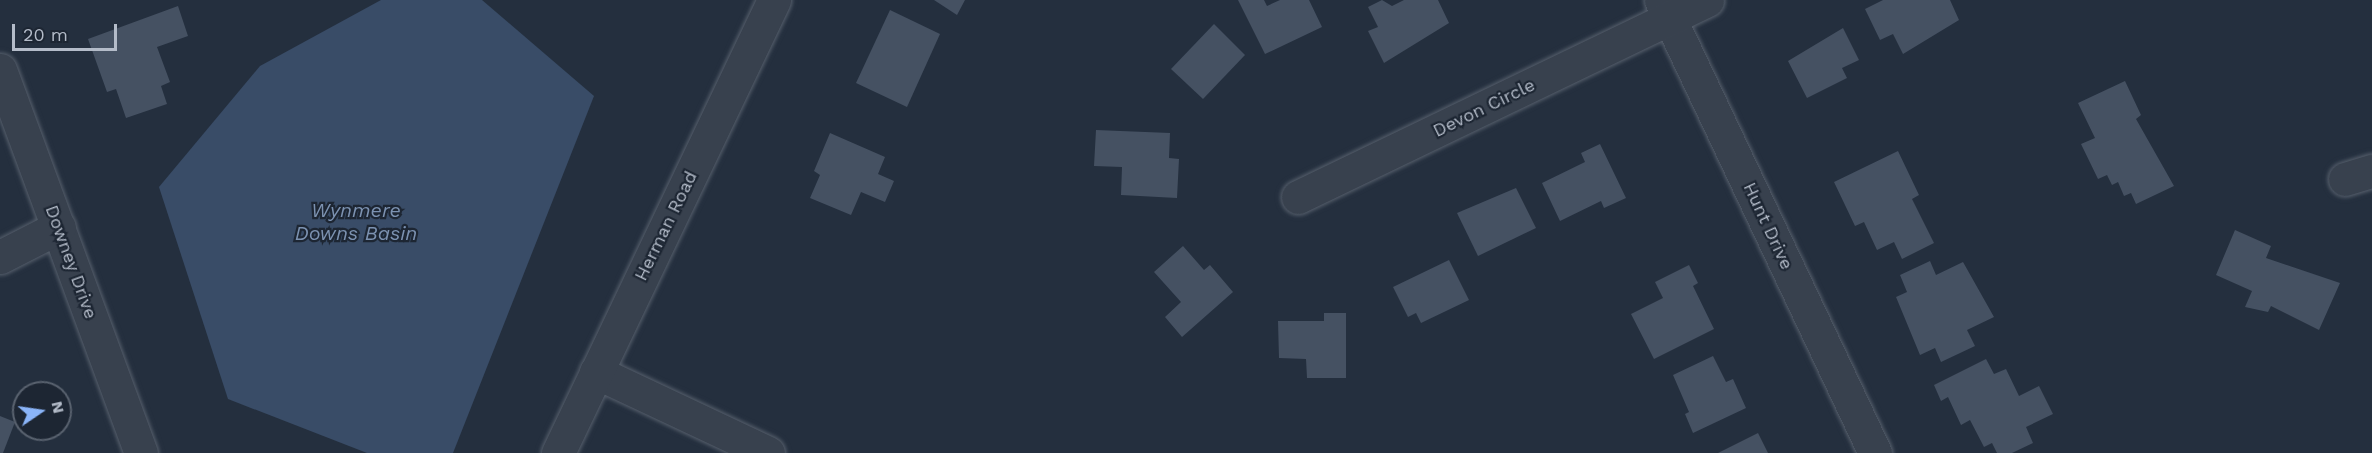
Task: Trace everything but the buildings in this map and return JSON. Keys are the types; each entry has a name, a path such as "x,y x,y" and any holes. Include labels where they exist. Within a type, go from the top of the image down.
{"street":[{"name":"Herman Road","path":"558,453 774,0"},
{"name":"Devon Circle","path":"1298,197 1665,8 1707,0"},
{"name":"Hunt Drive","path":"1665,8 1875,453"},
{"name":"Downey Drive","path":"0,70 141,453"},
{"path":"0,256 59,227"},
{"path":"596,372 768,453"}],"water":[{"name":"Wynmere Downs Basin","path":"381,0 482,0 594,96 453,453 367,453 228,399 159,187 260,66"}]}
